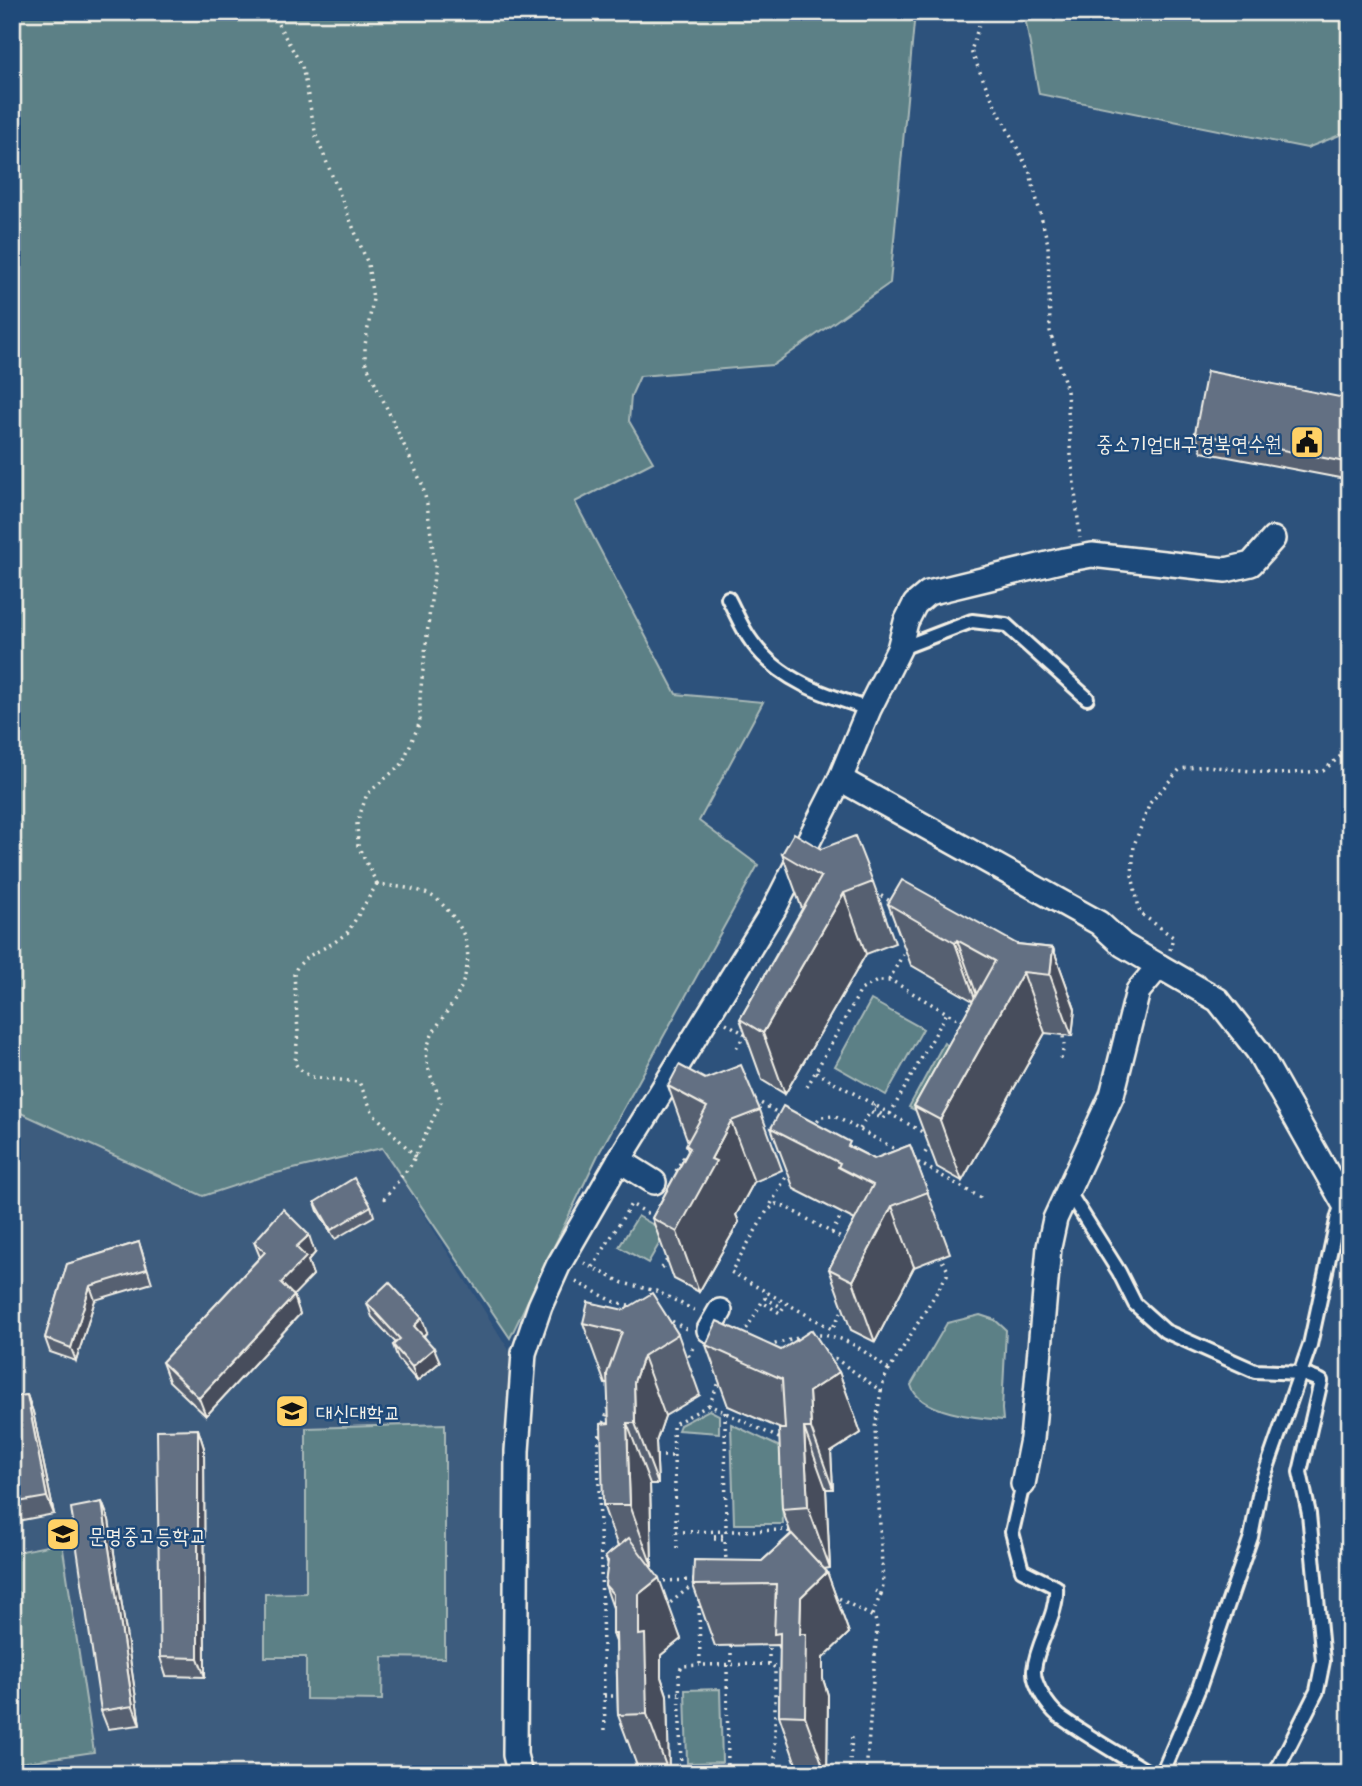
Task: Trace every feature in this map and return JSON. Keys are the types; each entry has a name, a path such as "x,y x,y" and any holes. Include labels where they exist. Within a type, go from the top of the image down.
{"street":[{"path":"520,1774 515,1755 517,1451 524,1353 540,1306 558,1266 619,1160 774,909 840,779 869,709 899,649 906,622 915,604 928,593 1092,555 1226,570 1251,564 1273,539"},
{"path":"840,779 1099,923 1123,945 1218,1000 1258,1051 1346,1208"},
{"path":"1023,1484 1033,1432 1049,1247 1055,1220 1112,1095 1138,991 1162,967"},
{"path":"619,1160 654,1182"}],"lane":[{"path":"728,598 752,643 787,675 820,693 869,709"},
{"path":"899,649 972,621 1006,625 1087,698"},
{"path":"1068,1191 1119,1272 1135,1304 1165,1331 1255,1371 1300,1373 1321,1381 1300,1472 1309,1514 1324,1661 1317,1690 1275,1774"},
{"path":"1162,1774 1204,1675 1251,1537 1261,1485 1310,1345 1338,1216 1346,1208"},
{"path":"1023,1484 1012,1532 1022,1570 1056,1587 1057,1601 1042,1636 1033,1672 1043,1697 1057,1714 1151,1774"}],"path":[{"path":"271,12 302,66 316,136 368,264 373,299 365,361 422,485 433,545 434,587 420,696 420,722 402,764 367,794 357,823 358,846 377,884"},
{"path":"983,12 971,51 1030,173 1048,244 1050,331 1067,391 1082,557"},
{"path":"1162,967 1173,937 1140,913 1132,875 1134,845 1150,803 1180,769 1206,766 1278,774 1323,771 1350,748"},
{"path":"377,884 415,889 432,895 461,928 467,946 462,985 427,1050 428,1066 441,1102 416,1157 383,1200"},
{"path":"377,884 348,932 307,957 297,967 294,982 298,1032 294,1059 298,1068 311,1077 359,1082 373,1113 416,1157"},
{"path":"864,886 899,906"},
{"path":"889,980 912,937"},
{"path":"807,1087 861,990 873,982 889,980 972,1027"},
{"path":"890,1114 947,1013"},
{"path":"721,1020 745,1034"},
{"path":"737,1048 752,1023"},
{"path":"1061,1059 1063,1035"},
{"path":"816,1072 934,1138 925,1153"},
{"path":"748,1097 787,1118"},
{"path":"860,1129 870,1112 883,1119 885,1116 872,1109 875,1105"},
{"path":"811,1131 821,1117 829,1115 860,1129 983,1199"},
{"path":"676,1171 683,1158 693,1164"},
{"path":"769,1208 776,1204 784,1206 862,1250 867,1263 832,1329 731,1272 793,1164"},
{"path":"593,1267 631,1204 661,1221"},
{"path":"831,1233 842,1214"},
{"path":"862,1250 867,1242"},
{"path":"662,1268 669,1256"},
{"path":"871,1615 883,1585 875,1428 881,1391 884,1379 947,1275 947,1269 940,1257"},
{"path":"860,1279 867,1283"},
{"path":"576,1282 615,1302 637,1307"},
{"path":"742,1337 762,1302 780,1312 783,1308 765,1298 768,1293"},
{"path":"660,1315 699,1336 682,1366"},
{"path":"821,1355 836,1359 881,1391"},
{"path":"677,1548 674,1424 709,1405 726,1367"},
{"path":"605,1730 598,1442 610,1402"},
{"path":"709,1405 784,1441 786,1446"},
{"path":"737,1418 740,1411"},
{"path":"724,1412 726,1535 713,1536 713,1539 725,1539 726,1566"},
{"path":"656,1456 674,1456"},
{"path":"788,1520 789,1546"},
{"path":"676,1532 789,1530"},
{"path":"657,1581 699,1580"},
{"path":"660,1611 699,1580"},
{"path":"699,1580 700,1665"},
{"path":"602,1582 609,1582"},
{"path":"875,1591 881,1594"},
{"path":"828,1593 875,1618 877,1628 866,1774"},
{"path":"769,1645 769,1664"},
{"path":"728,1772 731,1646"},
{"path":"769,1664 775,1668 775,1772 680,1772 679,1670 682,1667 700,1665 769,1664"},
{"path":"661,1694 679,1693"},
{"path":"604,1696 625,1696"},
{"path":"849,1774 852,1737"}],"shaded area":[{"name":"대신대학교","path":"21,1113 261,1177 382,1148 509,1350 517,1451 520,1774 12,1774 12,1114"}],"green space":[{"path":"12,12 915,12 890,283 773,365 640,376 631,396 629,421 653,462 575,502 676,694 763,702 699,821 758,865 598,1155 510,1338 382,1148 264,1176 203,1196 21,1113 12,1114"},
{"path":"1024,12 1350,12 1350,131 1307,148 1039,94"},
{"path":"871,1000 923,1029 886,1095 835,1066"},
{"path":"944,1043 963,1054 928,1117 909,1107"},
{"path":"638,1216 666,1232 648,1263 619,1247"},
{"path":"980,1315 995,1320 1006,1330 1003,1420 937,1408 925,1402 911,1385 947,1323"},
{"path":"709,1410 719,1415 719,1433 678,1430 680,1425"},
{"path":"445,1424 445,1658 383,1657 382,1700 306,1699 306,1657 265,1657 265,1594 306,1593 306,1428"},
{"path":"731,1424 780,1447 783,1524 734,1524"},
{"path":"62,1543 94,1752 12,1764 12,1553"},
{"path":"720,1689 722,1762 687,1763 685,1690"}],"building":[{"path":"1207,371 1350,399 1350,463 1195,433"},
{"path":"794,833 821,849 855,836 873,882 844,893 763,1033 740,1019 821,877 782,854"},
{"path":"902,880 1017,944 1053,948 1050,975 1023,972 940,1120 914,1106 995,961 957,940 955,943 888,904"},
{"path":"679,1065 705,1079 741,1065 760,1110 731,1121 711,1159 716,1161 677,1232 652,1218 690,1148 686,1145 707,1107 668,1086"},
{"path":"783,1106 850,1142 848,1146 874,1159 910,1145 928,1192 892,1206 853,1281 829,1269 873,1185 838,1167 840,1163 771,1128"},
{"path":"354,1178 371,1206 331,1230 315,1202"},
{"path":"283,1209 309,1235 296,1247 306,1257 281,1283 294,1296 199,1398 162,1362 265,1252 254,1242"},
{"path":"139,1242 147,1269 90,1286 71,1348 45,1338 67,1264"},
{"path":"389,1282 422,1318 414,1326 434,1348 412,1367 393,1345 400,1339 367,1303"},
{"path":"652,1293 678,1334 643,1356 634,1382 635,1423 627,1423 630,1505 603,1505 601,1424 609,1423 607,1374 622,1332 583,1323 588,1302 624,1310"},
{"path":"717,1321 781,1350 812,1330 839,1372 809,1392 811,1428 804,1428 808,1507 782,1509 779,1429 785,1429 782,1379 706,1345"},
{"path":"27,1395 47,1497 12,1503 12,1397"},
{"path":"198,1429 198,1658 160,1657 157,1430"},
{"path":"102,1502 133,1706 101,1711 71,1508"},
{"path":"792,1534 827,1572 801,1597 800,1634 806,1634 805,1716 779,1715 780,1633 774,1634 776,1584 693,1585 694,1560 762,1561"},
{"path":"629,1538 659,1578 639,1594 639,1635 645,1634 647,1714 618,1715 613,1594 605,1585 608,1561 605,1557"},
{"path":"803,1766 811,1774 794,1774"}],"place":[{"name":"중소기업대구경북연수원","path":"1307,442"},
{"name":"대신대학교","path":"292,1411"},
{"name":"문명중고등학교","path":"63,1534"}]}
